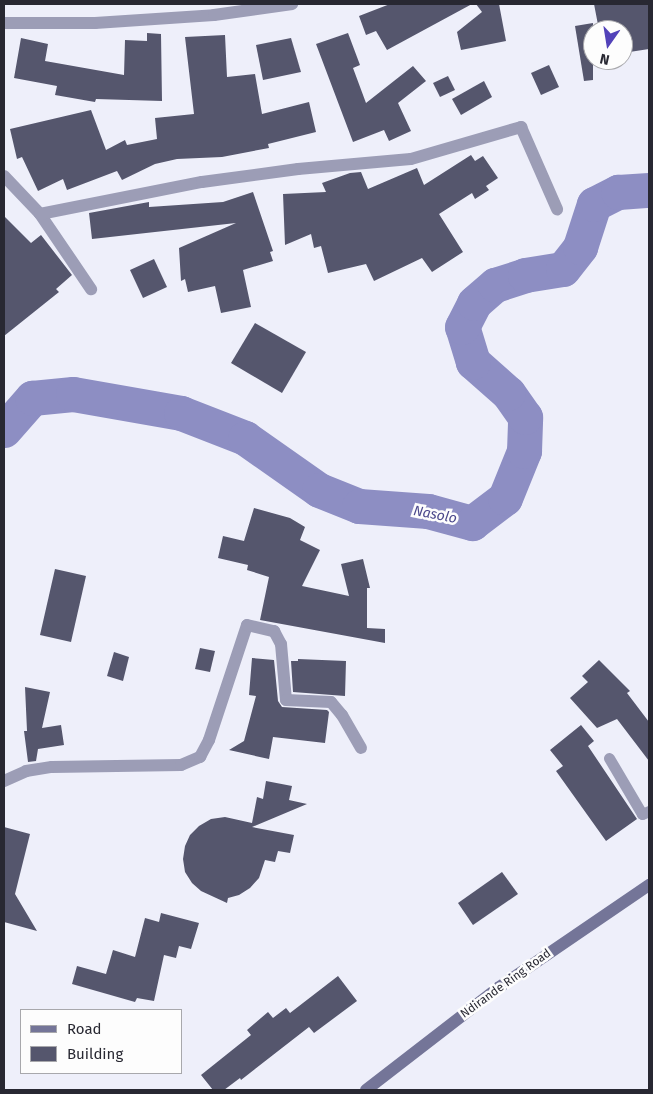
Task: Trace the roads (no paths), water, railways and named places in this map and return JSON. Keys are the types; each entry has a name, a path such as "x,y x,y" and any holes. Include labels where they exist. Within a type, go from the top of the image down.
{"street":[{"path":"4,23 95,23 214,15 292,4"},
{"path":"40,214 202,182 410,159 521,127 557,209"},
{"path":"4,176 40,214 91,289"},
{"path":"4,781 26,770 52,767 181,766 200,757 209,740 247,625 274,631 281,644 286,700 331,702 342,715 361,748"},
{"name":"Ndirande Ring Road","path":"366,1090 498,988 649,885"}],"lane":[{"path":"609,758 642,814 649,811"}],"waterway":[{"name":"Nasolo","path":"4,430 32,398 73,394 181,413 245,438 319,490 359,506 428,511 472,523 505,498 524,451 525,417 508,393 473,362 462,327 474,303 495,285 525,275 563,269 580,247 594,204 618,192 649,190"}]}
